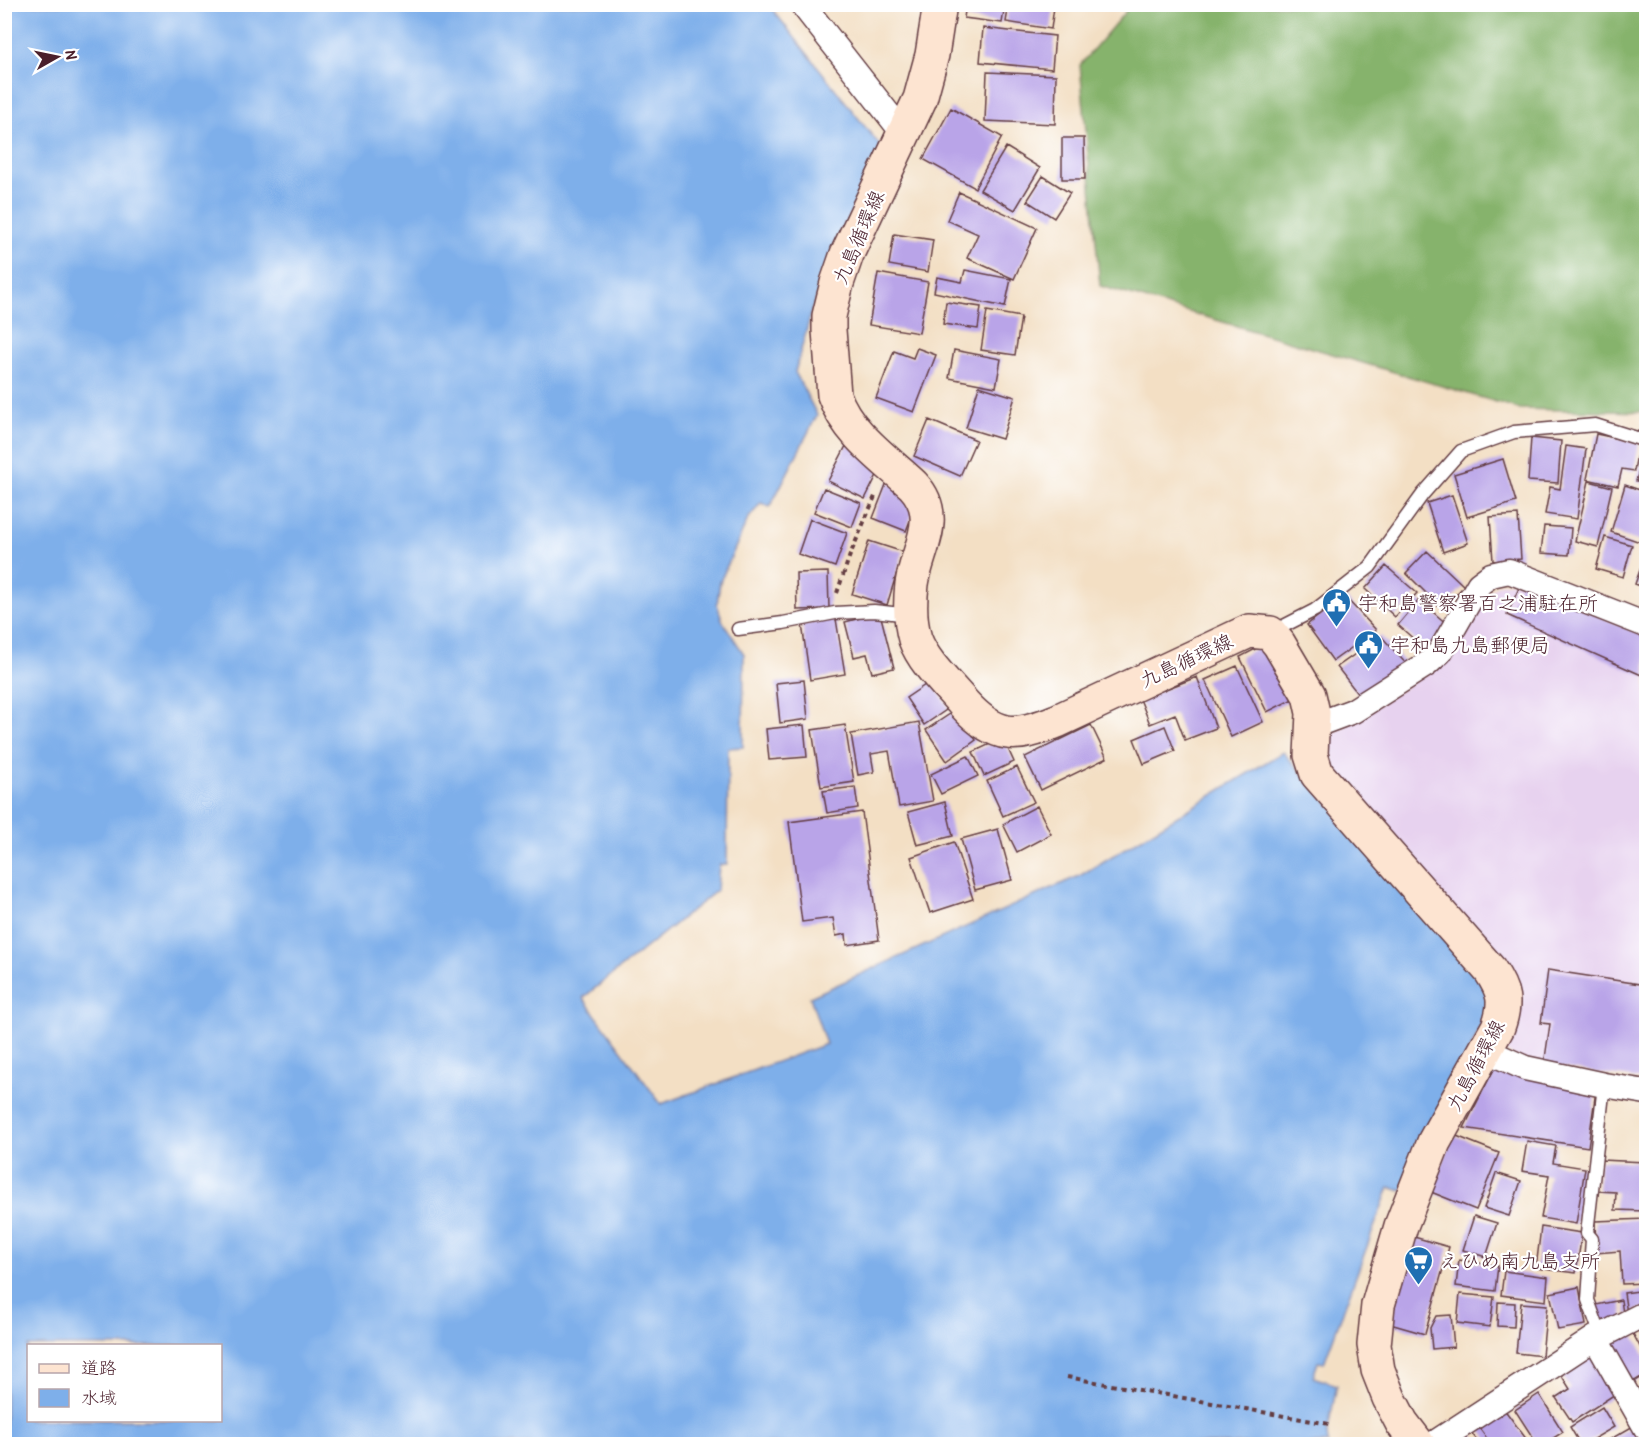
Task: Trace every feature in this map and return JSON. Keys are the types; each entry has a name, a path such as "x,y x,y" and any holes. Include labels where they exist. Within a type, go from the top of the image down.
{"main road":[{"name":"九島循環線","path":"940,4 932,55 920,99 847,254 837,283 829,316 834,395 837,404 858,435 920,493 927,512 928,525 912,583 911,615 915,639 924,657 979,720 994,729 1013,733 1036,729 1058,721 1249,631 1270,633 1280,644 1309,695 1313,713 1311,755 1317,774 1499,983 1504,998 1503,1012 1498,1027 1434,1142 1401,1226 1378,1305 1374,1345 1378,1370 1402,1423 1418,1444"}],"street":[{"path":"802,4 904,134"},
{"path":"1313,726 1353,711 1426,664 1440,652 1479,584 1491,574 1509,571 1647,625"},
{"path":"1485,1050 1525,1068 1647,1092"},
{"path":"1433,1444 1598,1337 1647,1313"},
{"path":"1598,1337 1647,1428"}],"lane":[{"path":"1270,633 1315,610 1370,567 1423,494 1461,451 1514,432 1594,425 1647,441"},
{"path":"738,628 783,623 836,613 874,611 911,615"},
{"path":"1598,1337 1588,1300 1592,1239 1587,1233 1604,1085"}],"path":[{"path":"836,613 835,598 850,555 889,463"},
{"path":"1067,1377 1329,1424"}],"shaded area":[{"path":"1519,581 1646,637 1646,1080 1527,1062 1501,1049 1522,1006 1509,971 1335,773 1328,737 1445,662 1480,598 1499,584"}],"green space":[{"path":"1131,5 1646,5 1646,412 1520,409 1100,286 1080,65"}],"water":[{"path":"5,5 769,5 882,148 829,262 812,310 795,372 817,415 770,507 761,503 748,519 720,582 717,604 723,622 744,654 743,747 728,748 727,864 719,865 717,890 583,998 661,1104 826,1044 810,997 1081,875 1283,752 1486,980 1489,1010 1402,1191 1389,1187 1324,1363 1318,1362 1313,1377 1337,1385 1327,1434 1328,1444 5,1444"}],"building":[{"path":"966,4 1005,4 1002,23 964,18"},
{"path":"1009,4 1041,4 1054,7 1051,29 1006,22"},
{"path":"983,28 1055,36 1052,69 980,62"},
{"path":"987,72 1056,75 1055,124 985,121"},
{"path":"951,108 1002,137 975,188 923,159"},
{"path":"1062,138 1084,138 1085,179 1062,179"},
{"path":"1006,147 1040,168 1015,210 980,190"},
{"path":"1043,176 1070,193 1054,218 1027,201"},
{"path":"959,192 1037,228 1014,279 967,258 978,234 947,220"},
{"path":"894,234 933,240 928,272 889,265"},
{"path":"965,270 1011,279 1005,307 934,292 937,277 962,282"},
{"path":"878,273 928,282 919,333 869,325"},
{"path":"946,302 981,307 978,329 943,324"},
{"path":"987,311 1021,317 1015,355 981,350"},
{"path":"917,348 936,355 914,412 876,398 894,351 913,358"},
{"path":"954,350 1001,359 996,387 949,378"},
{"path":"979,386 1015,397 1002,439 966,428"},
{"path":"929,420 976,440 960,476 914,456"},
{"path":"1596,434 1639,443 1634,471 1622,469 1618,486 1587,479"},
{"path":"1531,438 1561,441 1558,483 1528,481"},
{"path":"847,444 883,463 865,499 828,481"},
{"path":"1566,446 1586,449 1577,519 1545,514 1550,487 1560,489"},
{"path":"1646,446 1646,484 1636,481"},
{"path":"1503,459 1516,502 1467,517 1454,474"},
{"path":"1589,481 1612,487 1598,547 1575,541"},
{"path":"887,482 920,494 906,531 873,518"},
{"path":"1625,485 1646,492 1646,544 1611,532"},
{"path":"824,488 861,503 852,527 814,512"},
{"path":"1452,495 1468,543 1443,552 1427,503"},
{"path":"1518,515 1521,559 1493,561 1490,517"},
{"path":"810,519 847,533 835,567 798,554"},
{"path":"1544,526 1571,528 1569,555 1541,553"},
{"path":"1605,537 1632,545 1623,577 1596,569"},
{"path":"869,541 903,552 887,605 852,594"},
{"path":"1427,551 1464,586 1442,609 1406,573"},
{"path":"1646,557 1646,588 1635,584"},
{"path":"1386,566 1417,593 1395,617 1365,589"},
{"path":"828,572 829,609 797,610 796,573"},
{"path":"1522,581 1646,637 1646,677 1507,615"},
{"path":"1344,596 1376,630 1333,661 1307,625"},
{"path":"1419,600 1448,625 1426,650 1398,625"},
{"path":"880,613 894,668 872,673 867,654 854,657 845,622"},
{"path":"836,619 845,674 810,680 802,624"},
{"path":"1381,636 1409,667 1362,699 1337,667"},
{"path":"1267,643 1295,698 1267,712 1240,657"},
{"path":"1237,666 1263,722 1231,737 1205,680"},
{"path":"1197,677 1216,728 1185,740 1175,714 1150,724 1140,699"},
{"path":"804,680 808,719 780,723 776,683"},
{"path":"931,681 949,708 924,725 906,698"},
{"path":"956,710 976,740 947,761 926,730"},
{"path":"919,722 933,801 899,807 889,751 871,754 874,772 858,775 851,734"},
{"path":"804,725 807,757 769,760 766,729"},
{"path":"845,725 854,782 821,787 812,730"},
{"path":"1091,725 1107,758 1041,790 1025,757"},
{"path":"1165,726 1175,751 1144,764 1134,739"},
{"path":"1003,738 1014,762 984,776 973,752"},
{"path":"968,756 978,776 941,794 931,774"},
{"path":"1017,767 1034,802 1003,816 987,781"},
{"path":"855,787 858,808 827,813 823,791"},
{"path":"945,802 953,836 917,845 908,812"},
{"path":"1037,806 1051,834 1017,852 1003,824"},
{"path":"862,812 879,940 847,945 846,934 836,936 833,918 802,922 789,822"},
{"path":"998,829 1012,880 975,890 961,839"},
{"path":"954,842 973,899 930,913 911,857"},
{"path":"1548,970 1646,985 1646,1080 1544,1065 1550,1024 1541,1023"},
{"path":"1498,1061 1596,1090 1588,1147 1464,1128"},
{"path":"1454,1135 1499,1153 1476,1210 1431,1192"},
{"path":"1527,1141 1556,1146 1553,1163 1585,1168 1576,1224 1541,1218 1549,1175 1522,1171"},
{"path":"1600,1160 1646,1162 1646,1211 1615,1210 1616,1192 1598,1191"},
{"path":"1496,1173 1521,1181 1509,1216 1484,1208"},
{"path":"1474,1216 1497,1223 1486,1257 1463,1250"},
{"path":"1646,1219 1646,1283 1622,1284 1620,1251 1596,1253 1595,1221"},
{"path":"1541,1227 1582,1233 1576,1273 1536,1268"},
{"name":"えひめ南九島支所","path":"1414,1237 1449,1247 1425,1334 1390,1324"},
{"path":"1459,1260 1498,1266 1495,1291 1456,1286"},
{"path":"1504,1271 1548,1277 1546,1301 1501,1295"},
{"path":"1579,1287 1586,1325 1558,1330 1550,1293"},
{"path":"1646,1290 1646,1307 1627,1314 1624,1293"},
{"path":"1460,1294 1494,1297 1490,1327 1457,1323"},
{"path":"1621,1300 1624,1320 1600,1324 1596,1305"},
{"path":"1498,1302 1515,1303 1514,1327 1497,1326"},
{"path":"1521,1303 1547,1305 1542,1356 1516,1353"},
{"path":"1451,1315 1454,1347 1432,1349 1430,1328 1436,1316"},
{"path":"1631,1330 1646,1358 1646,1374 1630,1384 1607,1344"},
{"path":"1594,1351 1620,1391 1572,1422 1556,1398 1570,1389 1560,1373"},
{"path":"1539,1394 1563,1432 1544,1444 1537,1444 1515,1410"},
{"path":"1602,1407 1614,1427 1585,1444 1580,1444 1570,1427"},
{"path":"1504,1409 1530,1444 1491,1444 1479,1428"},
{"path":"1635,1425 1646,1444 1602,1444"},
{"path":"1470,1431 1480,1444 1452,1444"}],"place":[{"name":"宇和島警察署百之浦駐在所","path":"1337,628"},
{"name":"宇和島九島郵便局","path":"1369,670"},
{"name":"えひめ南九島支所","path":"1419,1286"}]}
